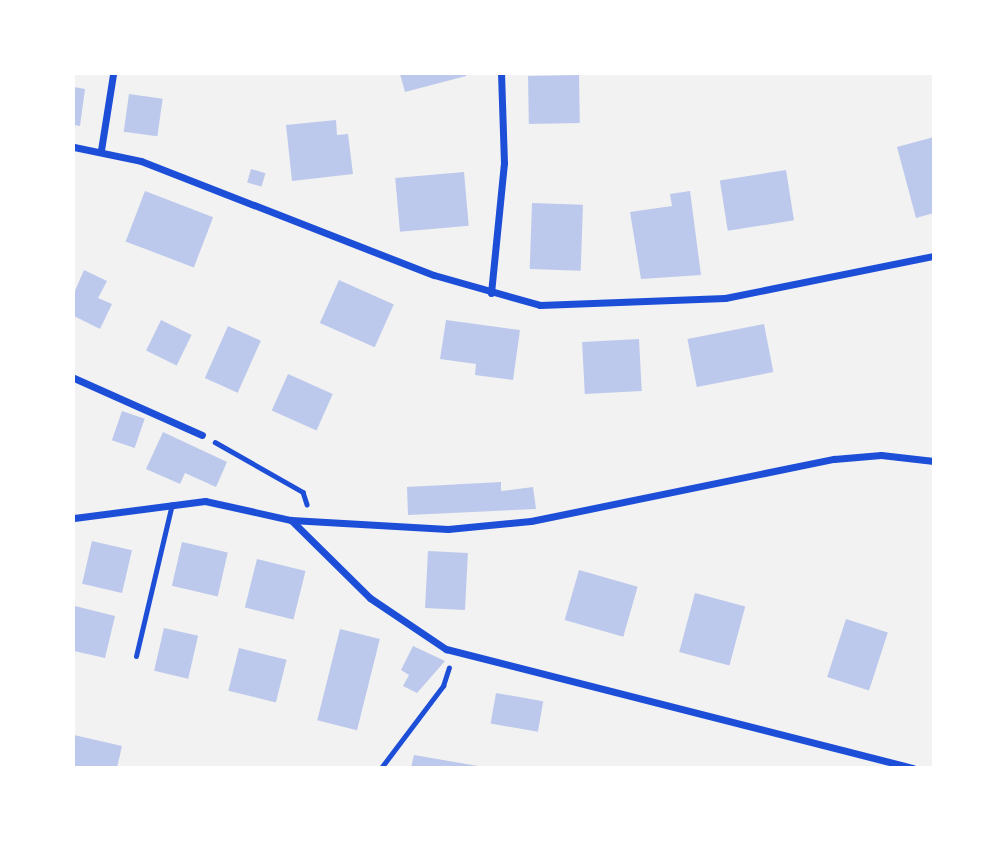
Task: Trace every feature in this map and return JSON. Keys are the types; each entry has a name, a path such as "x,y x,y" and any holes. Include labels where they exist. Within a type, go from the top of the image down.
{"street":[{"path":"101,150 113,74"},
{"path":"491,293 505,163 501,74"},
{"path":"74,147 101,150 491,293 540,305 607,307 724,298 933,256"},
{"path":"74,378 202,435"},
{"path":"74,518 172,504 249,506 291,520 308,522 448,529 531,522 834,459 881,455 933,461"},
{"path":"291,520 406,626 483,661 913,768"}],"lane":[{"path":"136,656 172,504"}],"path":[{"path":"202,435 303,492 308,522"},
{"path":"381,768 443,686 448,669 483,661"}],"building":[{"path":"400,74 466,74 466,76 405,92"},
{"path":"579,75 580,123 529,124 528,76"},
{"path":"74,87 85,89 80,126 74,125"},
{"path":"129,94 163,99 157,136 124,132"},
{"path":"336,120 337,135 348,134 353,174 292,181 286,125"},
{"path":"934,137 934,213 916,218 897,147"},
{"path":"251,169 265,173 262,187 247,182"},
{"path":"786,170 794,220 728,231 720,180"},
{"path":"464,172 469,226 400,232 395,178"},
{"path":"145,191 213,217 194,268 126,241"},
{"path":"690,191 701,275 641,279 630,212 672,206 670,194"},
{"path":"532,203 583,205 581,271 530,269"},
{"path":"84,270 107,281 98,298 112,304 100,329 74,316 74,293"},
{"path":"339,280 394,304 375,347 320,323"},
{"path":"161,320 192,335 177,365 146,351"},
{"path":"446,320 520,330 513,380 475,375 476,364 440,359"},
{"path":"764,324 773,372 697,387 687,339"},
{"path":"228,326 261,341 238,393 205,378"},
{"path":"639,339 642,391 585,394 582,342"},
{"path":"288,374 333,394 316,430 272,411"},
{"path":"122,411 145,419 135,448 112,440"},
{"path":"163,432 227,462 216,487 185,473 180,484 146,469"},
{"path":"501,482 501,491 533,487 536,509 408,515 407,487"},
{"path":"92,541 132,550 122,593 82,584"},
{"path":"182,542 228,553 218,596 172,586"},
{"path":"428,551 468,553 465,610 425,608"},
{"path":"257,559 306,571 293,620 245,608"},
{"path":"579,570 638,587 623,637 565,620"},
{"path":"695,593 745,606 729,665 679,652"},
{"path":"75,606 115,616 105,658 74,651"},
{"path":"846,619 888,633 869,691 827,677"},
{"path":"164,628 198,636 188,679 154,671"},
{"path":"340,629 380,639 357,730 317,720"},
{"path":"413,646 445,661 417,693 403,686 409,675 401,670"},
{"path":"239,648 287,660 276,703 228,691"},
{"path":"496,693 543,701 538,732 491,724"},
{"path":"74,735 122,746 117,768 74,768"},
{"path":"414,755 478,766 478,768 411,768"}]}
